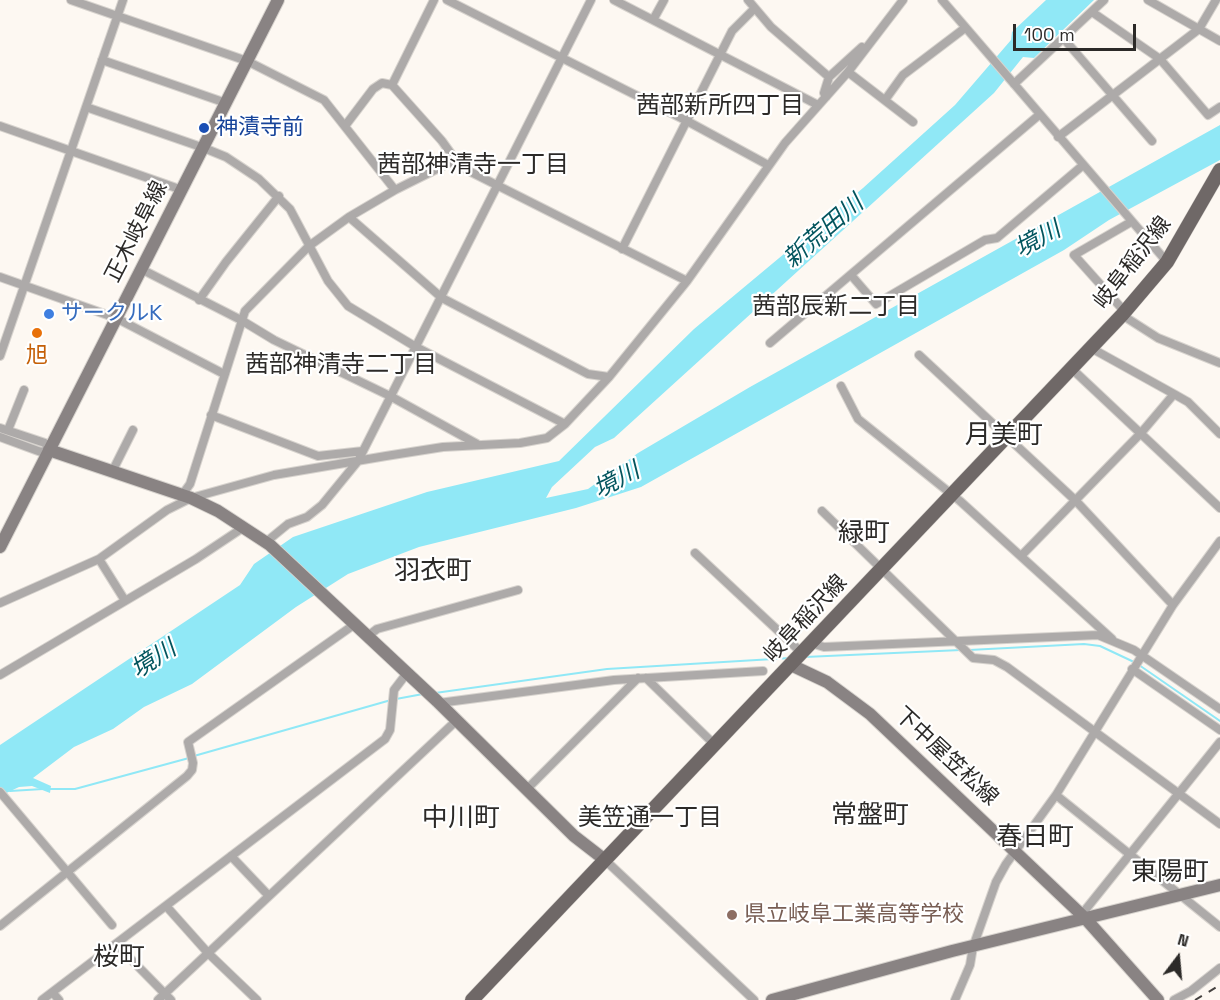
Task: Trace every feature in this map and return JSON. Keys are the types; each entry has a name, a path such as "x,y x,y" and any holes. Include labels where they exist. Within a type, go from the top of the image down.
{"main road":[{"name":"岐阜稲沢線","path":"472,1000 1124,314 1167,262 1220,170"}],"street":[{"path":"71,0 247,61 324,100 395,190"},
{"path":"0,356 123,0"},
{"name":"正木岐阜線","path":"0,547 4,530 49,450 278,0"},
{"path":"392,85 434,0"},
{"path":"447,0 687,121 768,165"},
{"path":"268,543 288,524 307,517 322,505 358,461 591,0"},
{"path":"614,0 818,105"},
{"path":"653,20 663,0"},
{"path":"748,0 754,9 829,77"},
{"path":"0,603 99,559 187,497 274,475 443,447 532,442 547,438 565,424 609,377 687,281 768,165 848,72 903,0"},
{"path":"942,0 1082,166 1167,262"},
{"path":"1012,83 1064,39 1104,0"},
{"path":"1148,0 1220,41"},
{"path":"1058,137 1199,29 1216,0"},
{"path":"622,249 732,31 754,9"},
{"path":"1092,12 1160,59 1208,115 1220,107"},
{"path":"885,100 903,75 965,28"},
{"path":"1064,39 1152,141"},
{"path":"826,97 824,93 829,77 869,44"},
{"path":"102,60 226,104"},
{"path":"848,72 913,122"},
{"path":"345,126 373,89 382,83 392,85 442,141 452,155 451,162"},
{"path":"86,107 204,148 243,168 279,196 290,209 328,281 348,306 416,347 565,424"},
{"path":"770,344 1039,115"},
{"path":"0,126 182,190"},
{"path":"451,162 687,281"},
{"path":"187,497 245,311 309,246 349,217 395,190 451,162"},
{"path":"851,275 876,304 986,240 997,238 1082,166"},
{"path":"199,300 279,196"},
{"path":"349,217 442,298 588,374 609,377"},
{"path":"1130,221 1074,255 1124,314 1158,338 1220,363"},
{"path":"141,269 241,320 274,340 390,396 477,444"},
{"path":"0,277 116,318 224,374"},
{"path":"1090,348 1188,402 1220,434"},
{"path":"919,355 1076,501 1173,605"},
{"path":"1071,368 1220,508"},
{"path":"841,387 858,419 1022,556 1136,662 1220,730"},
{"path":"24,390 4,429 45,443 49,450"},
{"path":"1022,556 1141,433 1174,394"},
{"path":"211,415 318,456 363,451"},
{"path":"112,472 133,430"},
{"path":"443,447 462,434"},
{"path":"0,437 41,452 49,450 187,497 244,527 268,543 438,702 526,790 605,860 754,1000"},
{"path":"822,511 881,570 959,641 973,658 993,660 1007,667 1220,824"},
{"path":"0,675 196,559 244,527"},
{"path":"955,1000 970,965 973,947 996,882 1056,795 1173,605 1220,541"},
{"path":"695,554 800,656 824,647 1086,634 1112,639"},
{"path":"99,559 124,600"},
{"path":"368,636 377,629 518,590"},
{"path":"0,926 187,776 192,770 193,763 188,742 355,624"},
{"name":"下中屋笠松線","path":"800,656 827,682 870,714 1085,918 1158,1000"},
{"path":"1136,662 1220,709"},
{"path":"438,702 642,678 763,671"},
{"path":"42,1000 385,739 390,730 394,690 407,673"},
{"path":"642,678 715,745"},
{"path":"526,790 642,678"},
{"path":"117,945 164,998 208,953 456,721"},
{"path":"1085,918 1086,909 1220,742"},
{"path":"0,792 112,926"},
{"path":"1056,795 1131,853 1220,927"},
{"path":"231,856 269,896"},
{"path":"772,1000 1220,885"},
{"path":"167,907 208,953 257,1000"},
{"path":"1174,1000 1191,991 1220,968"},
{"path":"53,993 59,1000"}],"water":[{"path":"1046,0 1094,0 1034,58 1023,57 994,93 614,438 595,447 552,487 546,498 588,489 638,453 750,387 1220,125 1220,160 1109,220 1064,250 641,487 576,508 419,547 348,574 296,607 192,684 144,707 113,729 74,747 33,778 51,786 50,793 32,786 19,787 0,796 0,745 240,585 254,564 293,537 427,492 559,461 694,329 863,188 955,105 1011,40 1012,32"}],"waterway":[{"path":"969,650 1084,644 1100,646 1134,662"},
{"path":"805,657 961,650"},
{"path":"435,693 607,669 790,658"},
{"path":"1139,665 1220,721"},
{"path":"396,699 423,694"},
{"path":"194,756 391,700"},
{"path":"49,789 75,789 189,758"},
{"path":"10,791 43,789"}],"railway":[{"path":"1195,1000 1220,985"}],"place":[{"name":"神漬寺前","path":"204,128"},
{"name":"サークルK","path":"49,314"},
{"name":"旭","path":"37,333"},
{"name":"県立岐阜工業高等学校","path":"732,915"}],"district":[{"name":"茜部新所四丁目","path":"720,106"},
{"name":"茜部神清寺一丁目","path":"473,165"},
{"name":"茜部辰新二丁目","path":"836,307"},
{"name":"茜部神清寺二丁目","path":"341,365"},
{"name":"月美町","path":"1004,436"},
{"name":"緑町","path":"864,534"},
{"name":"羽衣町","path":"433,572"},
{"name":"常盤町","path":"870,816"},
{"name":"美笠通一丁目","path":"650,818"},
{"name":"中川町","path":"461,819"},
{"name":"春日町","path":"1035,838"},
{"name":"東陽町","path":"1170,873"},
{"name":"桜町","path":"119,958"}],"water label":[{"name":"新荒田川","path":"824,232"},
{"name":"境川","path":"1038,240"},
{"name":"境川","path":"617,481"},
{"name":"境川","path":"154,660"}]}
